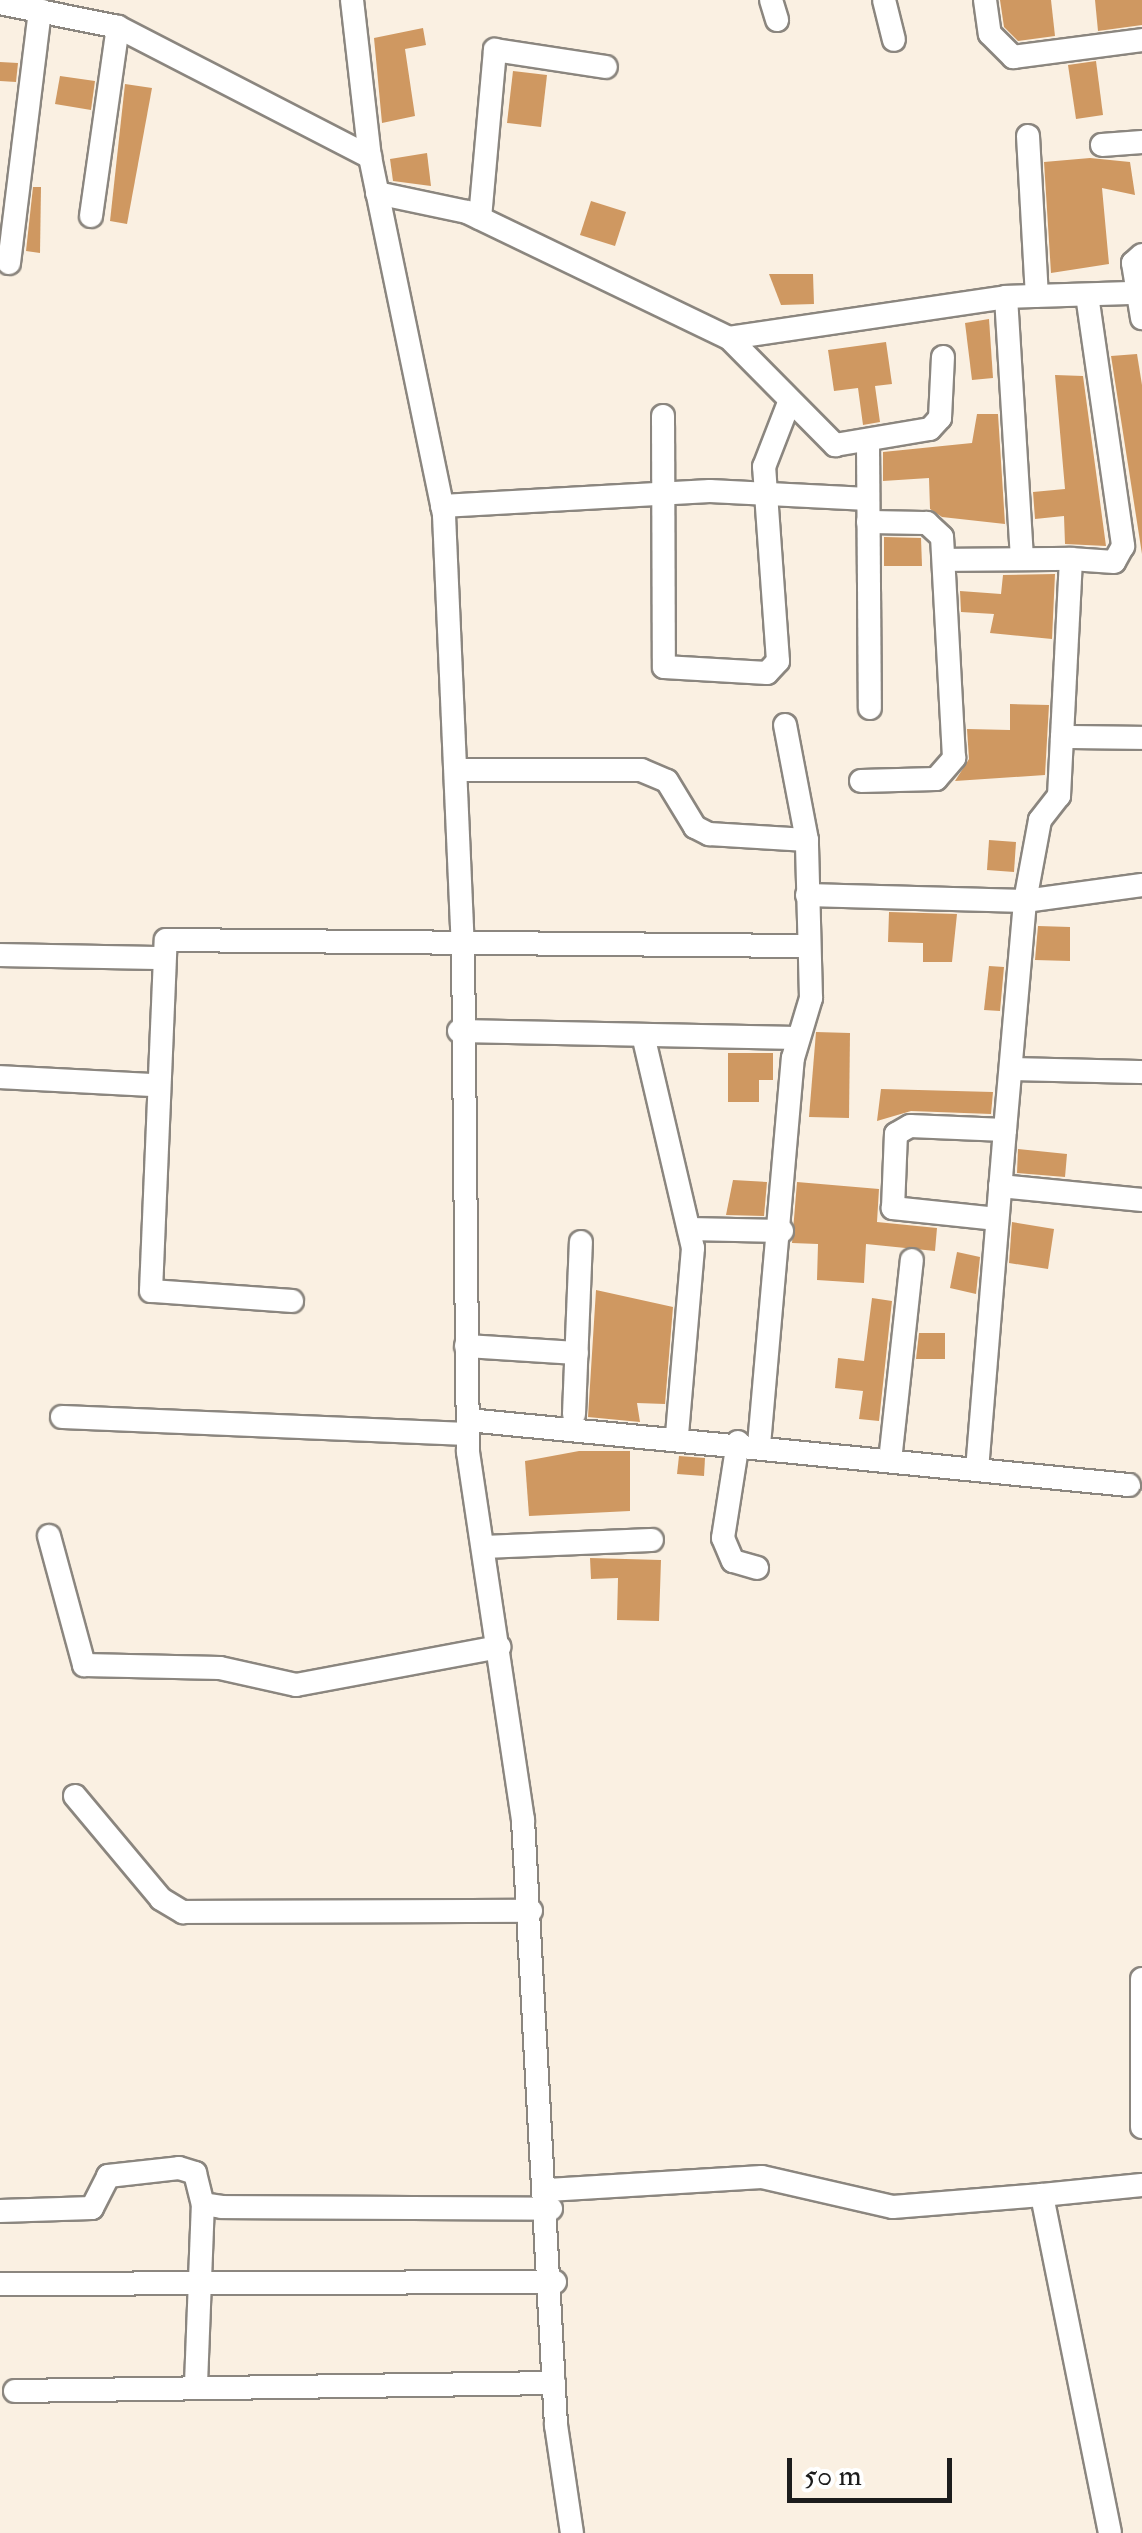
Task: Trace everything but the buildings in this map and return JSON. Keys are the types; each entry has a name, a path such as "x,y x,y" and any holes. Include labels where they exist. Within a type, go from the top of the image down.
{"street":[{"path":"352,0 370,157 442,506 462,944 459,1031 468,1427 531,1911 554,2282 554,2383 572,2533"},
{"path":"884,0 894,40"},
{"path":"985,0 990,34 1013,57 1142,40"},
{"path":"0,2 118,27 370,157"},
{"path":"9,262 40,10"},
{"path":"91,216 118,27"},
{"path":"480,218 495,50 606,66"},
{"path":"1028,136 1037,296"},
{"path":"1102,145 1142,142"},
{"path":"377,193 480,218 729,338 821,440 868,443 915,436 940,418 943,356"},
{"path":"1142,255 1132,263 1142,318"},
{"path":"729,338 1006,297 1135,294"},
{"path":"1087,295 1123,546 1114,562"},
{"path":"1006,297 1022,557"},
{"path":"663,416 664,667 754,674 775,670 778,660 762,490 788,406"},
{"path":"868,443 870,708"},
{"path":"442,506 762,490 927,523 942,537 951,769 936,779 861,780"},
{"path":"944,560 1022,557 1142,566"},
{"path":"976,1470 1025,900 1040,820 1060,796 1071,559"},
{"path":"757,1568 733,1560 723,1538 749,1444 782,1231 798,1038 811,998 807,840 785,725"},
{"path":"1062,737 1142,738"},
{"path":"457,770 641,770 667,781 694,827 709,834 807,840"},
{"path":"807,894 1025,900 1142,885"},
{"path":"292,1301 151,1291 158,958 174,937 808,946"},
{"path":"0,955 158,958"},
{"path":"459,1031 798,1038"},
{"path":"643,1035 689,1229 694,1284 678,1435"},
{"path":"1012,1069 1142,1072"},
{"path":"0,1077 155,1085"},
{"path":"998,1220 888,1203 903,1128 1005,1130"},
{"path":"1000,1186 1142,1200"},
{"path":"689,1229 782,1231"},
{"path":"574,1414 581,1242"},
{"path":"890,1460 912,1260"},
{"path":"466,1346 577,1352"},
{"path":"62,1417 678,1435 1128,1485"},
{"path":"49,1536 84,1665 220,1668 296,1685 499,1647"},
{"path":"483,1547 652,1540"},
{"path":"76,1796 161,1899 183,1912 531,1911"},
{"path":"1142,1979 1142,2127"},
{"path":"0,2211 92,2208 108,2176 159,2169 195,2172 202,2204 196,2384"},
{"path":"202,2204 549,2200 762,2177 893,2207 1142,2185"},
{"path":"1042,2195 1110,2533"},
{"path":"0,2284 200,2288 554,2282"},
{"path":"16,2391 196,2384 554,2383"}]}
